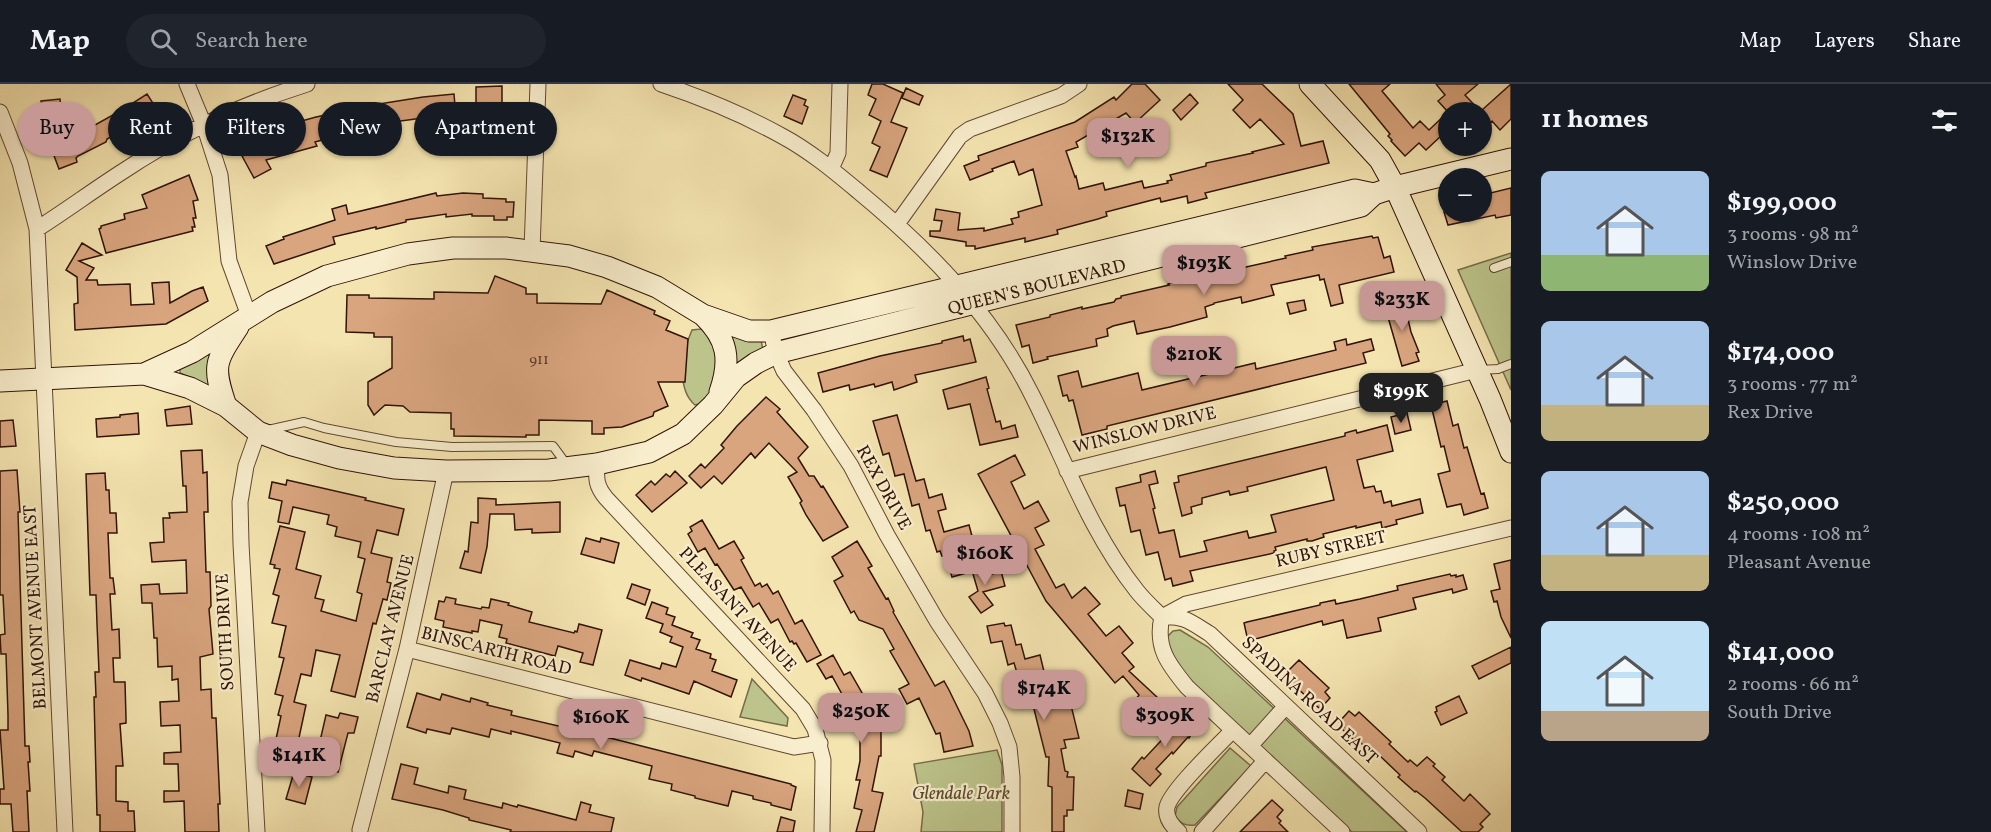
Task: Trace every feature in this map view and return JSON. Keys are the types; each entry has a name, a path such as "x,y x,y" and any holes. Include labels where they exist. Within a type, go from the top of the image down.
{"street":[{"path":"187,84 204,125 220,175 229,261 244,320"},
{"path":"37,229 126,169 204,125 268,96 307,84"},
{"path":"532,250 538,84"},
{"path":"661,84 726,109 784,137 831,169 897,224 958,287 986,319 1031,393 1067,471 1119,566 1137,592 1162,617 1159,631 1162,649 1172,669 1232,731 1342,832"},
{"path":"831,169 838,153 840,84"},
{"path":"897,224 960,136 970,129 1061,96 1079,84"},
{"path":"1310,84 1380,160 1395,187 1511,452"},
{"name":"BELMONT AVENUE EAST","path":"0,112 20,163 37,229 66,832"},
{"name":"QUEEN'S BOULEVARD","path":"703,315 749,331 771,331 958,287 1361,206 1374,194 1395,187 1511,159"},
{"name":"QUEEN'S BOULEVARD","path":"0,381 144,374 190,388 226,406 258,432 292,446 339,458 394,468 446,471 569,468 649,452 683,434 713,405 736,377 776,353 972,303 1180,242"},
{"name":"QUEEN'S BOULEVARD","path":"144,374 192,352 272,302 327,276 408,254 453,248 495,247 569,256 607,267 657,287 703,315 711,322 722,339 727,356 726,373 713,405"},
{"name":"QUEEN'S BOULEVARD","path":"226,406 216,375 220,355 244,320"},
{"name":"REX DRIVE","path":"771,331 776,353 784,371 851,466 887,535 1000,723 1009,747 1012,777 1012,832"},
{"name":"WINSLOW DRIVE","path":"1067,471 1477,370"},
{"name":"SOUTH DRIVE","path":"256,832 240,502 246,466 258,432"},
{"name":"PLEASANT AVENUE","path":"597,464 595,481 598,488 803,709 815,729 823,760 822,832"},
{"name":"BARCLAY AVENUE","path":"359,831 407,649 446,471"},
{"name":"RUBY STREET","path":"1162,617 1186,604 1511,528"},
{"name":"SPADINA ROAD EAST","path":"1162,617 1186,618 1210,634 1419,832"},
{"name":"BINSCARTH ROAD","path":"407,649 795,747 820,742"},
{"path":"1250,746 1286,706"},
{"path":"1179,832 1172,826 1167,816 1167,806 1175,792 1232,731"},
{"path":"1202,832 1265,761"}],"lane":[{"path":"1494,268 1511,262"},
{"path":"1477,370 1498,369 1511,364"},
{"path":"258,432 304,422 396,442 452,447 553,446 569,468"}],"green space":[{"path":"1511,253 1511,390 1458,270"},
{"path":"701,329 713,344 717,370 716,380 709,396 703,402 695,405 685,389 683,369 692,330"},
{"path":"728,331 761,340 763,350 735,377"},
{"path":"211,353 210,386 180,373 180,369"},
{"path":"1180,630 1208,647 1407,832 1352,832 1185,677 1166,638 1173,631"},
{"path":"752,679 788,718 787,726 740,717"},
{"path":"1230,748 1251,766 1195,825 1181,823 1175,816 1177,807"},
{"name":"Glendale Park","path":"997,750 1002,765 1002,832 921,832 923,812 914,764"}],"building":[{"path":"872,84 883,84 903,93 891,122 907,128 887,177 870,170 880,147 872,143 881,121 869,115 876,99 868,95"},
{"path":"1132,84 1145,84 1160,100 1135,123 1126,113 1076,142 1078,147 1066,151 1079,189 1103,183 1105,190 1142,181 1144,188 1168,183 1167,181 1172,180 1170,175 1206,166 1206,163 1284,144 1260,119 1250,128 1233,110 1243,100 1228,84 1262,84 1293,114 1301,146 1323,141 1329,163 1205,193 1207,198 1188,203 1187,196 1161,202 1160,198 1106,212 1107,216 1057,230 1058,234 1025,242 1025,238 975,249 975,246 966,246 966,242 930,236 930,231 940,231 942,221 934,220 936,209 960,213 958,230 984,228 984,231 1013,224 1011,219 1019,217 1018,212 1042,205 1033,169 1019,175 1014,161 970,180 964,166 979,160 978,156 1075,122 1114,97 1116,100"},
{"path":"1349,84 1390,84 1382,91 1413,128 1420,121 1429,130 1438,121 1438,139 1426,150 1419,143 1405,156 1391,141 1388,136 1390,134"},
{"path":"1436,84 1478,84 1465,95 1472,102 1439,102 1445,95"},
{"path":"1511,84 1511,119 1500,130 1492,121 1491,102"},
{"path":"502,86 502,102 476,102 476,87"},
{"path":"906,88 923,96 919,105 902,98"},
{"path":"147,94 152,102 134,102"},
{"path":"454,94 455,102 414,102 414,119 402,121 402,102 392,102"},
{"path":"1190,94 1198,103 1181,120 1173,110"},
{"path":"793,95 806,100 804,105 808,107 802,124 784,116"},
{"path":"60,99 60,102 41,102 41,101"},
{"path":"318,117 318,141 315,142 317,146 306,149 306,120"},
{"path":"108,118 108,138 96,147 96,124"},
{"path":"54,156 78,156 77,162 59,169"},
{"path":"242,156 281,156 266,160 271,169 254,178"},
{"path":"189,175 198,200 193,201 196,218 193,218 195,227 192,227 193,231 106,253 99,229 101,226 125,219 124,214 147,208 142,195"},
{"path":"1511,188 1511,215 1496,218 1495,215 1492,216 1492,193"},
{"path":"436,193 437,196 463,193 483,194 483,198 506,199 506,202 514,202 513,217 507,217 507,220 494,220 494,216 472,216 472,214 446,217 446,214 406,220 406,222 376,229 376,227 333,237 335,244 274,264 266,246 284,239 283,237 335,220 332,209 346,205 348,214"},
{"path":"1447,222 1462,222 1448,225"},
{"path":"1372,236 1373,238 1378,237 1384,258 1390,256 1394,272 1339,285 1343,303 1331,306 1324,279 1320,280 1319,275 1271,285 1274,295 1242,303 1241,297 1214,303 1205,307 1207,317 1170,327 1137,334 1134,321 1113,326 1107,329 1108,336 1096,339 1097,346 1047,357 1048,359 1033,363 1029,345 1022,347 1016,325 1082,307 1082,309 1114,302 1121,296 1169,285 1191,277 1286,258 1285,256 1313,250 1312,247"},
{"path":"82,243 102,255 79,261 94,268 86,280 97,280 98,285 130,284 131,305 154,304 152,283 169,282 170,303 203,287 208,301 166,324 75,330 74,304 78,303 77,277 66,270"},
{"path":"495,276 526,288 526,294 537,294 537,303 601,304 607,290 655,311 654,314 670,321 666,330 688,339 685,382 658,382 668,406 654,412 653,416 622,427 604,428 604,434 592,434 592,421 539,420 539,435 526,435 526,437 454,436 454,429 451,429 451,413 410,412 403,406 385,405 374,415 368,405 368,382 392,368 392,337 374,337 374,333 346,332 347,295 369,295 369,298 434,299 434,292 488,293"},
{"path":"1403,298 1411,332 1419,352 1416,353 1419,361 1402,366 1384,303"},
{"path":"1304,300 1306,310 1290,314 1287,303"},
{"path":"963,336 964,341 970,339 976,362 915,375 917,382 894,390 892,382 850,390 849,385 823,392 818,373"},
{"path":"1346,339 1347,345 1371,339 1374,350 1363,353 1366,363 1107,426 1107,429 1082,435 1073,400 1069,401 1067,395 1063,396 1058,376 1078,371 1082,387 1138,373 1142,390 1255,363 1256,369 1336,350 1334,342"},
{"path":"986,377 996,422 1000,421 1002,429 1015,425 1018,437 980,445 970,404 948,409 943,390"},
{"path":"766,397 780,409 777,412 808,447 798,458 809,476 814,476 821,487 823,486 848,527 823,541 806,515 800,503 802,501 788,477 797,472 769,443 755,458 751,453 722,484 714,476 701,488 689,476 701,464 705,468 724,448 721,445 737,426"},
{"path":"1447,401 1453,426 1458,424 1464,448 1467,447 1481,494 1484,493 1488,508 1464,515 1461,504 1447,507 1438,474 1450,471 1444,446 1441,447 1431,405"},
{"path":"190,406 192,424 167,426 165,410"},
{"path":"138,413 139,434 97,437 96,419"},
{"path":"1407,413 1411,430 1395,434 1391,417"},
{"path":"897,415 916,481 924,479 929,498 942,494 946,509 938,511 944,532 969,525 972,536 959,539 964,562 967,561 970,572 952,577 946,555 942,556 940,551 937,552 930,530 926,531 919,504 912,506 904,474 895,476 889,453 883,455 873,421"},
{"path":"13,420 16,446 0,447 0,421"},
{"path":"1387,425 1393,451 1357,460 1364,488 1374,486 1376,492 1381,491 1384,503 1391,501 1392,506 1420,499 1423,513 1396,520 1397,524 1382,528 1381,522 1356,528 1356,526 1323,534 1324,537 1312,541 1307,541 1307,539 1275,547 1274,553 1190,571 1193,581 1173,586 1171,578 1165,580 1158,552 1146,555 1140,530 1131,532 1125,505 1120,506 1116,488 1141,482 1140,475 1155,471 1158,483 1149,485 1159,533 1174,530 1180,557 1207,551 1204,541 1247,531 1249,538 1276,532 1271,515 1334,500 1326,467 1247,487 1248,491 1230,495 1229,491 1202,498 1202,504 1191,507 1192,513 1182,516 1174,483 1179,482 1178,476 1345,436 1345,433 1356,430 1357,433"},
{"path":"202,450 203,473 207,472 208,512 204,512 206,572 210,572 211,606 209,609 213,654 200,657 201,690 211,689 212,718 216,718 219,832 185,832 184,801 164,802 164,791 179,791 178,764 164,764 164,753 181,752 180,725 161,726 160,702 179,701 178,679 172,680 172,666 158,667 152,603 142,603 141,585 159,584 160,594 187,593 186,560 152,562 150,543 164,542 163,518 170,518 169,513 187,512 181,451"},
{"path":"1015,455 1025,475 1011,482 1024,509 1038,501 1049,521 1035,528 1044,545 1035,549 1056,588 1064,584 1072,598 1085,587 1100,604 1088,614 1106,636 1119,626 1133,643 1122,653 1134,667 1129,671 1158,698 1147,710 1136,699 1139,695 1123,676 1115,683 1046,601 978,474"},
{"path":"17,470 25,746 29,746 30,762 28,762 30,791 27,791 29,832 13,832 11,804 0,804 0,789 4,789 0,730 8,730 8,715 6,654 1,654 0,635 5,634 3,595 0,595 0,471"},
{"path":"675,471 687,483 652,512 636,495 651,481 655,485 666,474 670,477"},
{"path":"105,473 106,490 109,490 110,513 116,513 117,533 108,533 110,578 113,578 115,594 110,594 112,630 119,629 120,658 113,658 114,682 125,682 126,723 120,724 123,766 116,766 116,801 128,802 128,811 134,811 135,832 100,832 100,815 97,815 94,697 96,697 95,672 99,672 96,595 90,595 86,474"},
{"path":"287,480 404,509 398,535 377,530 371,553 392,558 387,582 391,583 387,600 383,599 376,624 373,623 355,697 331,691 340,655 316,650 311,676 301,674 294,702 306,705 297,747 302,748 298,769 276,764 280,739 276,739 281,716 278,715 283,696 275,694 284,658 279,657 286,626 272,623 279,596 273,594 280,569 270,564 280,526 305,532 296,569 321,576 315,598 324,600 321,611 356,621 362,594 357,592 365,559 358,557 361,542 335,536 337,527 327,524 329,515 293,507 289,524 278,522 282,501 269,498 272,482 286,485"},
{"path":"478,498 496,499 496,505 560,502 560,532 532,533 532,529 515,530 514,514 490,514 487,547 481,573 460,568 465,551 468,552 471,522 478,523"},
{"path":"702,520 719,549 734,541 744,558 741,560 755,586 760,583 762,587 767,584 773,594 778,591 795,624 802,620 821,655 807,662 796,643 790,642 778,619 771,623 759,603 753,607 741,587 734,590 705,548 698,552 688,534 692,531 690,527"},
{"path":"586,538 600,542 601,538 619,543 614,563 581,554"},
{"path":"857,541 872,566 868,568 886,599 888,598 893,612 935,686 944,681 969,731 973,746 944,752 940,733 936,734 919,698 907,704 899,689 909,684 890,651 894,649 883,629 859,620 854,611 851,613 834,581 843,576 832,557"},
{"path":"1511,560 1511,638 1491,591 1500,589 1494,564"},
{"path":"986,563 989,575 1001,571 1005,586 983,592 993,605 981,613 969,597 978,591 971,567"},
{"path":"1450,574 1456,577 1463,575 1467,589 1453,593 1452,589 1413,598 1416,609 1378,618 1381,631 1347,638 1343,620 1323,625 1322,621 1248,641 1244,623 1247,622 1320,605 1320,603 1335,600 1336,604 1360,599 1398,590 1397,586"},
{"path":"632,584 650,590 645,605 627,598"},
{"path":"446,597 456,599 455,604 481,609 482,607 489,608 491,599 509,603 508,605 532,612 529,622 574,633 577,632 579,624 602,630 593,665 580,662 583,653 558,646 555,656 506,643 507,639 499,637 502,625 480,620 478,632 472,631 472,633 443,627 444,621 435,619 439,601 444,602"},
{"path":"652,602 668,608 666,614 675,617 672,625 693,633 691,637 700,640 696,649 711,654 710,658 716,660 712,671 737,680 731,697 694,681 689,694 642,678 641,681 625,675 630,660 660,669 662,663 676,667 683,647 670,642 672,637 660,632 663,624 646,618"},
{"path":"1004,623 1005,626 1011,625 1016,645 1021,644 1025,659 1040,655 1055,708 1071,705 1079,738 1064,740 1066,748 1061,749 1065,771 1068,772 1067,777 1074,777 1073,810 1067,810 1067,816 1064,816 1064,832 1052,832 1052,787 1048,786 1049,757 1046,757 1026,686 1022,687 1014,663 1008,665 1002,641 991,643 987,626"},
{"path":"1511,647 1511,663 1479,679 1472,666"},
{"path":"833,655 844,675 850,672 881,726 881,756 879,756 872,791 883,793 874,832 856,832 862,810 854,808 860,780 856,780 860,761 860,712 854,716 832,676 826,679 817,664"},
{"path":"1299,660 1329,688 1325,692 1330,698 1320,709 1296,687 1294,689 1281,678"},
{"path":"417,693 440,700 442,694 470,702 471,698 488,703 487,705 512,711 511,715 791,784 796,787 791,810 732,791 728,806 695,798 695,796 671,790 672,784 649,779 652,766 594,751 592,756 575,751 573,757 557,753 560,743 511,731 511,734 491,729 489,737 452,728 450,734 427,729 426,733 407,727"},
{"path":"1459,696 1467,713 1441,725 1435,712 1436,707"},
{"path":"1174,711 1194,722 1192,725 1196,726 1189,738 1156,769 1161,774 1150,786 1132,769 1172,729 1166,726"},
{"path":"1349,711 1355,716 1359,712 1391,742 1389,744 1408,762 1410,760 1417,766 1427,757 1445,777 1442,780 1464,801 1470,794 1490,814 1480,824 1483,827 1478,832 1462,832 1398,777 1400,775 1379,755 1376,758 1356,738 1354,740 1342,729 1344,727 1339,722"},
{"path":"340,713 358,717 354,733 348,733 338,772 322,768 328,742 320,741 326,715 338,718"},
{"path":"401,764 418,768 414,784 448,793 449,786 466,790 464,799 502,808 503,803 517,807 518,805 576,820 581,802 591,805 589,812 614,818 611,832 510,832 511,830 469,820 469,818 443,810 392,799"},
{"path":"294,772 312,777 305,804 286,799"},
{"path":"1128,790 1143,794 1140,809 1125,806"},
{"path":"1272,800 1283,810 1277,817 1281,821 1279,823 1288,832 1240,832"},
{"path":"781,817 795,821 793,832 777,832"}]}
